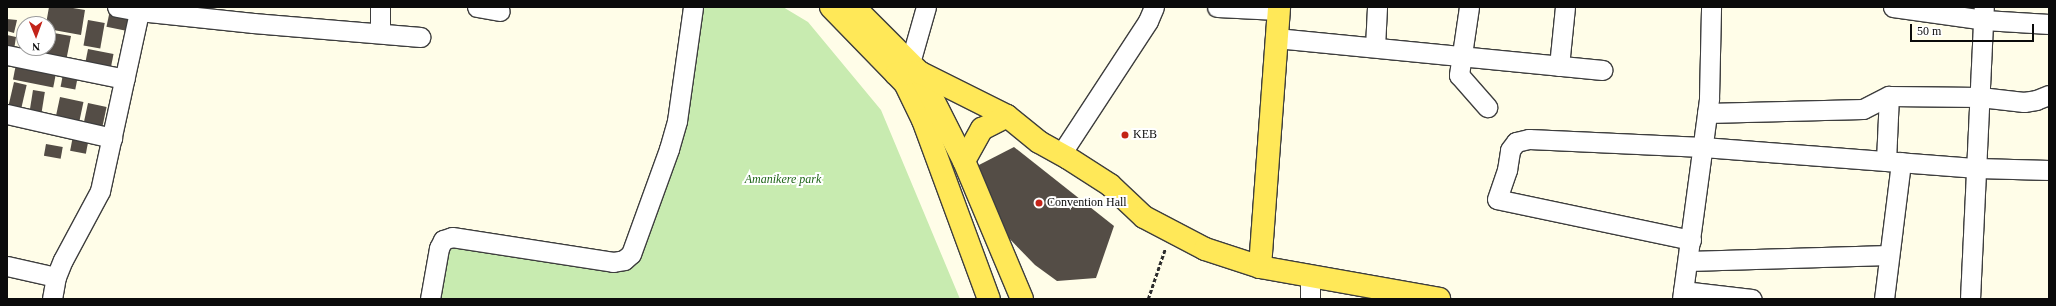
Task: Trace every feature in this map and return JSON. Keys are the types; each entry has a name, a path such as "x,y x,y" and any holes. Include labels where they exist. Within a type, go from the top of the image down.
{"main road":[{"path":"831,7 908,70 1007,116 1039,142 1110,185 1144,217 1205,249 1260,267 1428,298"},
{"path":"854,7 908,70 964,161 1022,299"},
{"path":"1260,267 1278,8"},
{"path":"908,70 905,84 923,120 989,299"},
{"path":"964,161 982,129 1007,116"}],"street":[{"path":"117,7 420,37"},
{"path":"380,7 380,33"},
{"path":"477,7 500,11"},
{"path":"430,299 439,248 443,240 452,237 613,262 624,260 631,254 669,149 677,121 693,7"},
{"path":"908,70 926,7"},
{"path":"1061,154 1148,21 1154,7"},
{"path":"1217,7 1278,8"},
{"path":"1375,47 1377,7"},
{"path":"1469,7 1458,75 1487,107"},
{"path":"1559,66 1565,7"},
{"path":"1711,7 1707,113 1691,240 1682,295 1752,299"},
{"path":"1894,7 1984,14 2049,24"},
{"path":"52,299 56,277 63,260 100,191 140,9"},
{"path":"1970,299 1984,14"},
{"path":"1276,38 1602,70"},
{"path":"7,54 125,79"},
{"path":"1707,113 1863,109 1889,96 1980,97 2024,102 2036,100 2049,95"},
{"path":"1884,299 1889,255 1893,162 1889,96"},
{"path":"7,114 112,138"},
{"path":"1691,240 1497,199 1506,170 1510,150 1516,142 1529,139 1703,147 1976,168 2049,170"},
{"path":"1688,261 1889,255"},
{"path":"7,266 56,277"},
{"path":"1310,276 1310,299"}],"path":[{"path":"1148,299 1162,254 1174,233"}],"green space":[{"name":"Amanikere park","path":"683,7 783,7 808,22 881,110 960,299 427,299 438,232 625,262 664,194"}],"building":[{"path":"49,7 67,7 85,10 81,35 56,30 56,16 47,16"},
{"path":"110,10 134,15 131,32 106,27"},
{"path":"7,19 16,20 14,33 7,31"},
{"path":"88,20 105,23 100,49 83,46"},
{"path":"56,33 71,36 66,61 39,56 56,56"},
{"path":"7,35 16,37 14,50 7,49"},
{"path":"88,49 114,54 111,67 86,62"},
{"path":"17,59 57,67 53,87 13,80"},
{"path":"64,69 79,72 75,90 61,87"},
{"path":"14,82 27,85 19,119 7,116"},
{"path":"33,90 45,92 40,122 28,121"},
{"path":"60,97 83,102 77,132 54,127"},
{"path":"88,103 107,107 100,137 82,133"},
{"path":"73,136 89,139 86,154 70,151"},
{"path":"46,144 63,147 61,159 44,156"},
{"name":"Convention Hall","path":"1014,147 1114,226 1096,278 1057,281 1035,265 1003,232 977,166"}],"place":[{"name":"KEB","path":"1125,135"},
{"name":"Convention Hall","path":"1039,203"}]}
